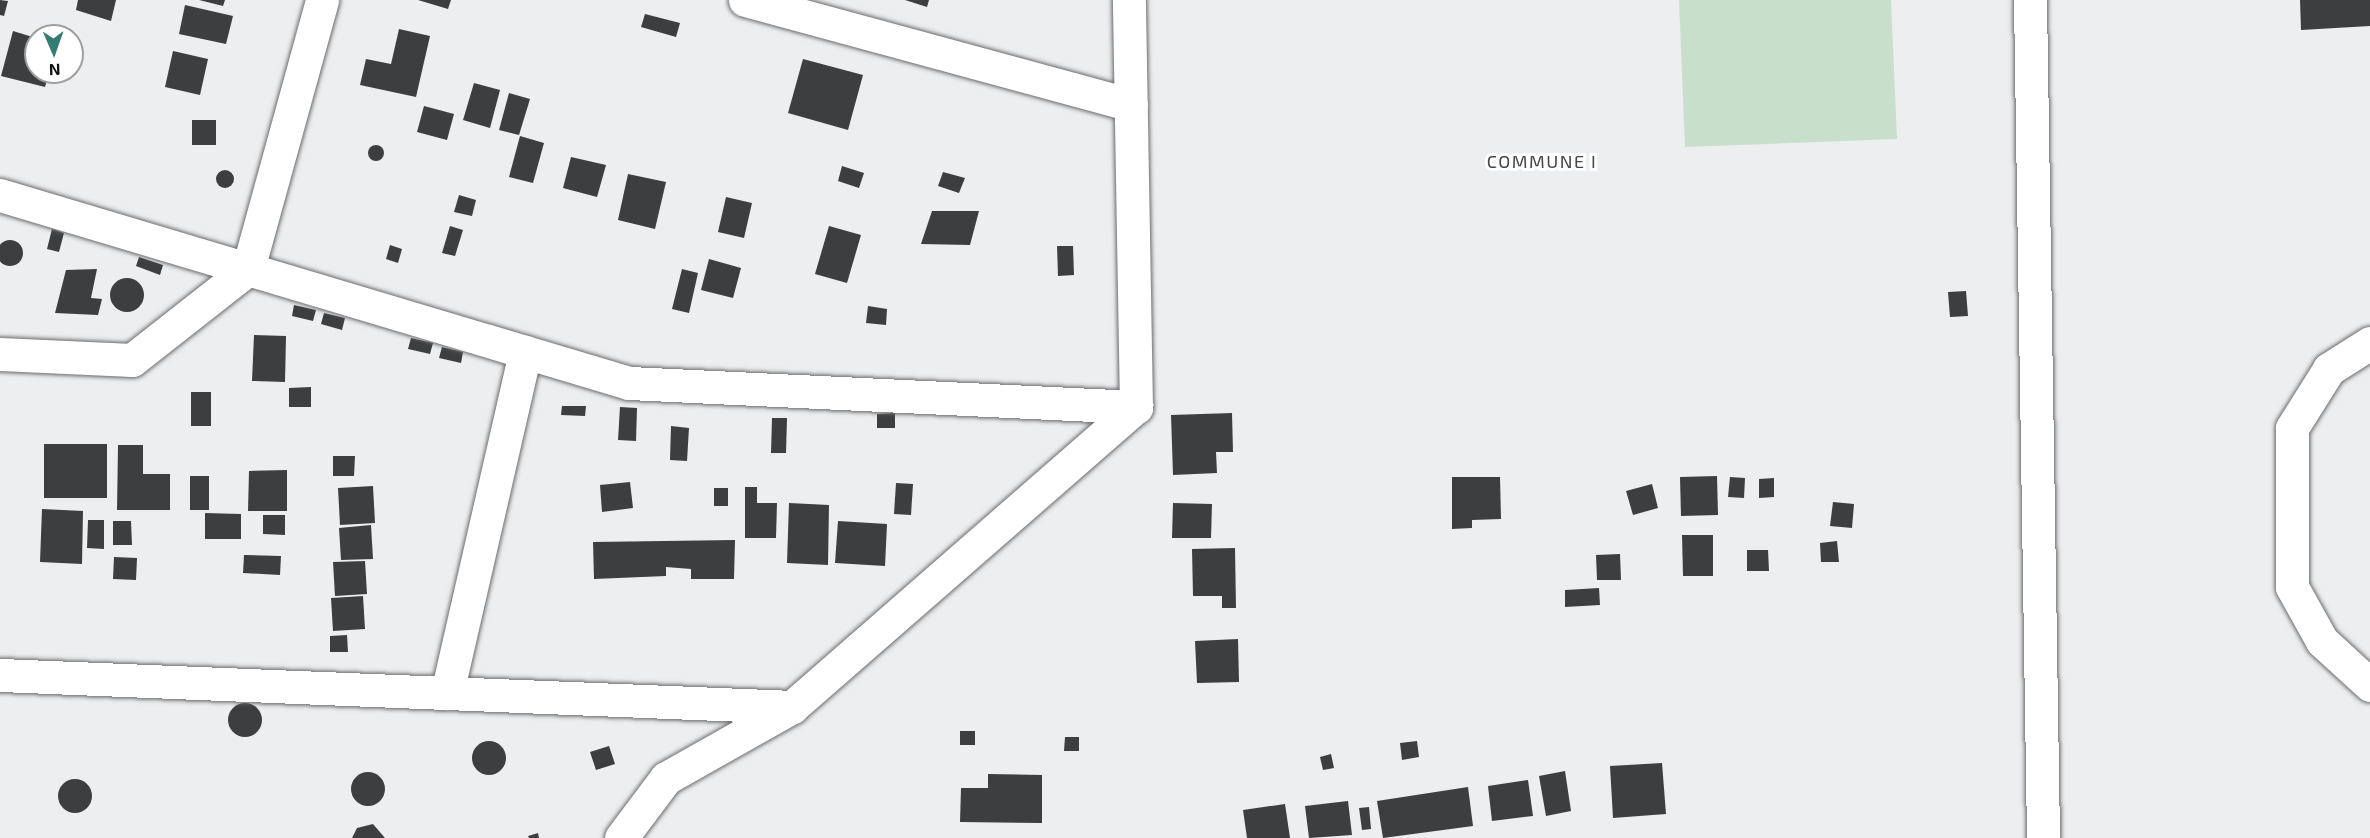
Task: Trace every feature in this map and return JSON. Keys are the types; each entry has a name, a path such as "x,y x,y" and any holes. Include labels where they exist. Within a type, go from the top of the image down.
{"street":[{"path":"0,354 132,360 248,269 322,0"},
{"path":"745,0 1131,105"},
{"path":"621,838 666,778 792,707 1136,407 1129,0"},
{"path":"2030,0 2043,838"},
{"path":"0,195 629,382 1136,407"},
{"path":"2370,343 2330,369 2292,428 2292,587 2322,641 2370,685"},
{"path":"447,693 525,352"},
{"path":"0,675 792,707"}],"green space":[{"path":"1679,0 1891,0 1897,139 1685,147"}],"building":[{"path":"0,0 8,1 4,16 0,15"},
{"path":"78,0 116,0 111,21 76,10"},
{"path":"199,0 225,0 223,6"},
{"path":"418,0 451,0 448,9"},
{"path":"905,0 929,0 927,7"},
{"path":"2300,0 2370,0 2370,26 2301,30"},
{"path":"185,5 233,16 226,44 179,34"},
{"path":"645,14 680,23 676,37 641,27"},
{"path":"399,29 430,36 416,97 360,85 366,59 391,64"},
{"path":"13,31 24,34 24,82 1,76"},
{"path":"173,51 208,59 200,95 165,87"},
{"path":"803,59 863,75 848,130 788,113"},
{"path":"474,83 500,90 490,128 463,120"},
{"path":"509,93 530,99 519,135 499,130"},
{"path":"424,106 454,114 447,140 417,132"},
{"path":"192,120 216,120 216,145 192,145"},
{"path":"520,136 544,143 533,183 509,177"},
{"path":"373,145 379,145 384,153 382,159 373,161 368,156 368,150"},
{"path":"571,157 606,165 597,197 563,188"},
{"path":"842,166 864,173 859,188 838,181"},
{"path":"225,170 231,173 234,179 231,185 225,188 219,185 216,179 219,173"},
{"path":"943,172 965,178 959,193 938,186"},
{"path":"628,174 666,182 655,229 618,220"},
{"path":"459,195 476,200 472,216 454,212"},
{"path":"726,197 752,203 744,238 718,232"},
{"path":"932,211 979,211 970,245 921,244"},
{"path":"450,226 463,230 455,256 442,253"},
{"path":"829,226 861,235 847,283 815,274"},
{"path":"52,229 64,233 59,252 47,249"},
{"path":"10,240 19,244 23,253 19,262 10,266 1,262 -3,253 1,244"},
{"path":"390,245 402,249 398,263 386,259"},
{"path":"1057,246 1073,246 1074,275 1058,276"},
{"path":"139,257 163,265 160,275 136,266"},
{"path":"709,259 741,268 733,298 701,290"},
{"path":"97,269 91,298 102,299 98,315 55,313 66,270"},
{"path":"682,269 698,273 689,313 672,309"},
{"path":"127,278 139,283 144,295 139,307 127,312 115,307 110,295 115,283"},
{"path":"1966,291 1968,316 1950,317 1948,292"},
{"path":"294,305 316,310 313,321 292,316"},
{"path":"868,306 887,309 886,325 866,323"},
{"path":"324,313 345,318 342,330 321,324"},
{"path":"254,335 286,336 285,382 252,381"},
{"path":"411,338 433,343 430,354 408,349"},
{"path":"442,347 463,352 461,363 439,358"},
{"path":"311,387 311,407 289,407 289,388"},
{"path":"191,392 211,392 211,426 191,426"},
{"path":"562,406 586,406 585,416 561,415"},
{"path":"620,407 637,408 636,441 618,440"},
{"path":"895,413 895,428 877,428 877,414"},
{"path":"1232,413 1233,452 1216,452 1217,473 1173,475 1171,415"},
{"path":"772,418 787,418 786,453 771,453"},
{"path":"671,426 689,428 687,461 670,460"},
{"path":"44,444 107,444 107,498 44,498"},
{"path":"118,445 143,445 143,474 170,474 170,510 117,510"},
{"path":"333,456 355,456 354,476 333,476"},
{"path":"287,470 287,511 248,511 249,471"},
{"path":"190,476 209,476 209,510 190,510"},
{"path":"1717,476 1718,515 1681,516 1680,477"},
{"path":"1452,477 1500,477 1501,519 1472,520 1472,528 1452,529"},
{"path":"1730,477 1745,478 1744,498 1728,497"},
{"path":"1774,478 1774,497 1759,498 1759,479"},
{"path":"630,482 633,508 602,512 600,485"},
{"path":"896,483 913,484 911,515 894,514"},
{"path":"1652,484 1658,508 1633,515 1626,491"},
{"path":"373,486 375,523 340,525 338,488"},
{"path":"745,487 757,487 757,503 777,503 776,538 745,538"},
{"path":"714,488 728,488 728,506 714,506"},
{"path":"1833,502 1854,504 1852,528 1830,526"},
{"path":"789,503 829,505 828,565 787,563"},
{"path":"1173,503 1212,504 1211,538 1172,538"},
{"path":"42,509 83,511 82,564 40,562"},
{"path":"205,513 241,514 241,539 205,539"},
{"path":"263,515 285,515 285,535 263,534"},
{"path":"88,520 104,520 104,549 87,548"},
{"path":"113,521 131,521 132,545 113,545"},
{"path":"838,521 887,524 885,566 835,563"},
{"path":"371,525 373,559 341,560 339,528"},
{"path":"1682,535 1713,535 1713,576 1683,576"},
{"path":"735,540 734,579 691,579 691,569 666,567 666,576 594,579 593,542"},
{"path":"1837,541 1839,562 1821,562 1820,543"},
{"path":"1235,548 1236,608 1222,608 1222,596 1193,596 1192,549"},
{"path":"1747,550 1768,550 1769,571 1747,571"},
{"path":"1620,554 1621,580 1597,580 1596,555"},
{"path":"244,555 281,556 280,575 243,573"},
{"path":"114,557 137,558 136,580 113,579"},
{"path":"365,561 367,594 335,596 333,562"},
{"path":"1599,588 1600,605 1565,607 1565,590"},
{"path":"363,596 365,629 333,631 331,598"},
{"path":"347,635 348,652 330,652 330,636"},
{"path":"1238,639 1239,682 1197,683 1195,641"},
{"path":"245,703 257,708 262,720 257,732 245,737 233,732 228,720 233,708"},
{"path":"960,731 975,731 975,745 960,745"},
{"path":"1065,737 1079,737 1079,751 1064,751"},
{"path":"489,741 501,746 506,758 501,770 489,775 477,770 472,758 477,746"},
{"path":"1417,741 1419,757 1402,760 1400,743"},
{"path":"609,746 615,764 596,770 590,752"},
{"path":"1331,754 1334,768 1323,770 1320,757"},
{"path":"1662,763 1666,814 1613,818 1610,766"},
{"path":"1565,771 1571,811 1546,816 1539,776"},
{"path":"368,772 380,777 385,789 380,801 368,806 356,801 351,789 356,777"},
{"path":"988,774 1042,775 1042,823 960,822 961,788 988,788"},
{"path":"75,779 87,784 92,796 87,808 75,813 63,808 58,796 63,784"},
{"path":"1528,780 1533,816 1492,821 1488,786"},
{"path":"1468,787 1473,826 1383,838 1377,801"},
{"path":"1348,801 1352,835 1309,838 1305,806"},
{"path":"1285,804 1290,838 1247,838 1243,810"},
{"path":"1369,807 1371,829 1362,830 1359,808"},
{"path":"373,824 385,838 352,838 357,828"},
{"path":"538,833 539,838 528,836"}],"district":[{"name":"COMMUNE I","path":"1542,161"}]}
